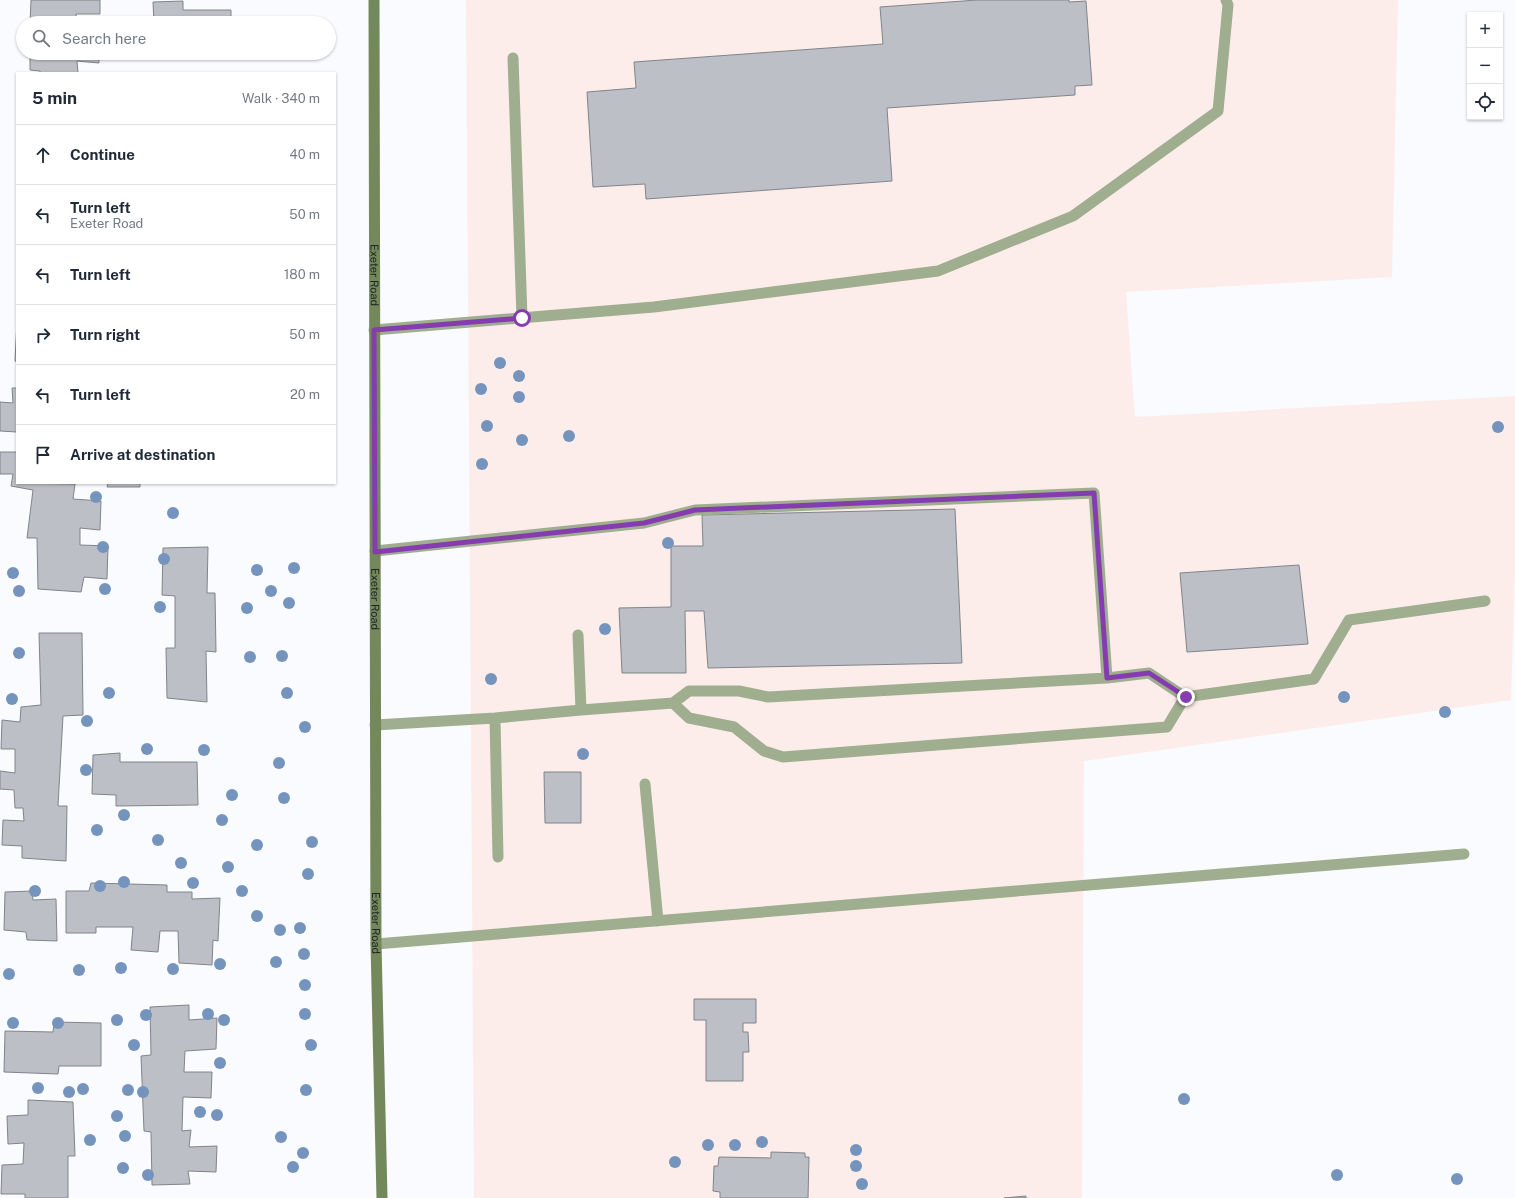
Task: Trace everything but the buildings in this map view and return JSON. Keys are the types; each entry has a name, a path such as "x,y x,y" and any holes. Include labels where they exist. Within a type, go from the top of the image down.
{"main road":[{"name":"Exeter Road","path":"374,0 376,944 382,1198"}],"lane":[{"path":"374,330 654,306 938,271 1073,216 1218,111 1228,5 1226,0"},
{"path":"513,58 522,318"},
{"path":"375,552 644,523 695,510 1094,493 1107,678"},
{"path":"375,725 495,718 581,710 673,704 689,691 739,691 768,697 1107,678 1149,673 1186,697 1314,679 1348,620 1485,601"},
{"path":"578,635 581,710"},
{"path":"673,704 689,718 734,727 764,751 782,757 1167,727 1186,697"},
{"path":"495,718 498,857"},
{"path":"645,784 658,920"},
{"path":"376,944 1464,854"}],"shaded area":[{"path":"466,0 1398,0 1392,277 1126,292 1135,417 1515,396 1515,574 1511,700 1084,761 1082,1198 474,1198"}],"route":[{"path":"522,318 374,330 375,552 644,523 695,510 1094,493 1107,678 1149,673 1186,697"}]}
